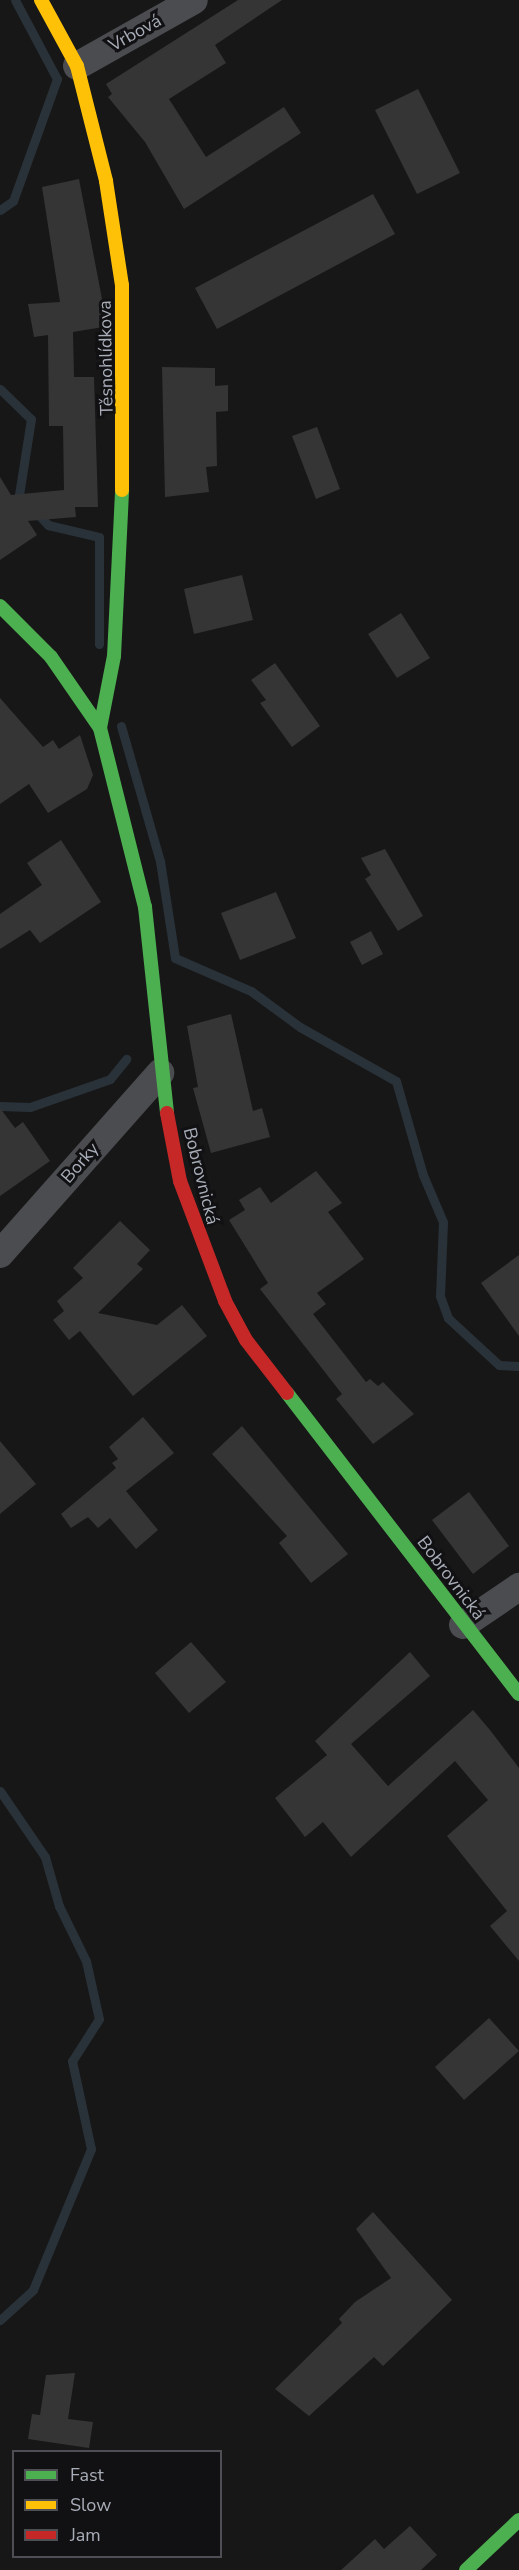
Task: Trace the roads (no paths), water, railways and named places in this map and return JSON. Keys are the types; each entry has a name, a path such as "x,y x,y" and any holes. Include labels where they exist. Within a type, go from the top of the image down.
{"street":[{"name":"Těsnohlídkova","path":"41,0 76,66 118,241 126,338 122,545 114,656 100,728"},
{"name":"Vrbová","path":"76,66 194,0"},
{"name":"Bobrovnická","path":"0,606 51,657 100,728 146,907 160,1073 183,1191 225,1301 246,1340 463,1625 519,1694"},
{"name":"Borky","path":"0,1254 160,1073"},
{"path":"463,1625 519,1587"},
{"path":"466,2570 519,2520"}],"waterway":[{"path":"0,210 13,201 57,79 15,0"},
{"path":"0,389 31,419 19,495 26,502"},
{"path":"36,512 48,525 99,537 99,644"},
{"path":"121,726 160,861 175,958 251,991 300,1027 396,1081 423,1175 443,1222 440,1296 448,1318 499,1365 519,1366"},
{"path":"0,1106 30,1107 110,1079 126,1059"},
{"path":"0,1791 45,1857 59,1906 86,1961 99,2019 72,2061 91,2149 33,2290 0,2320"}]}
